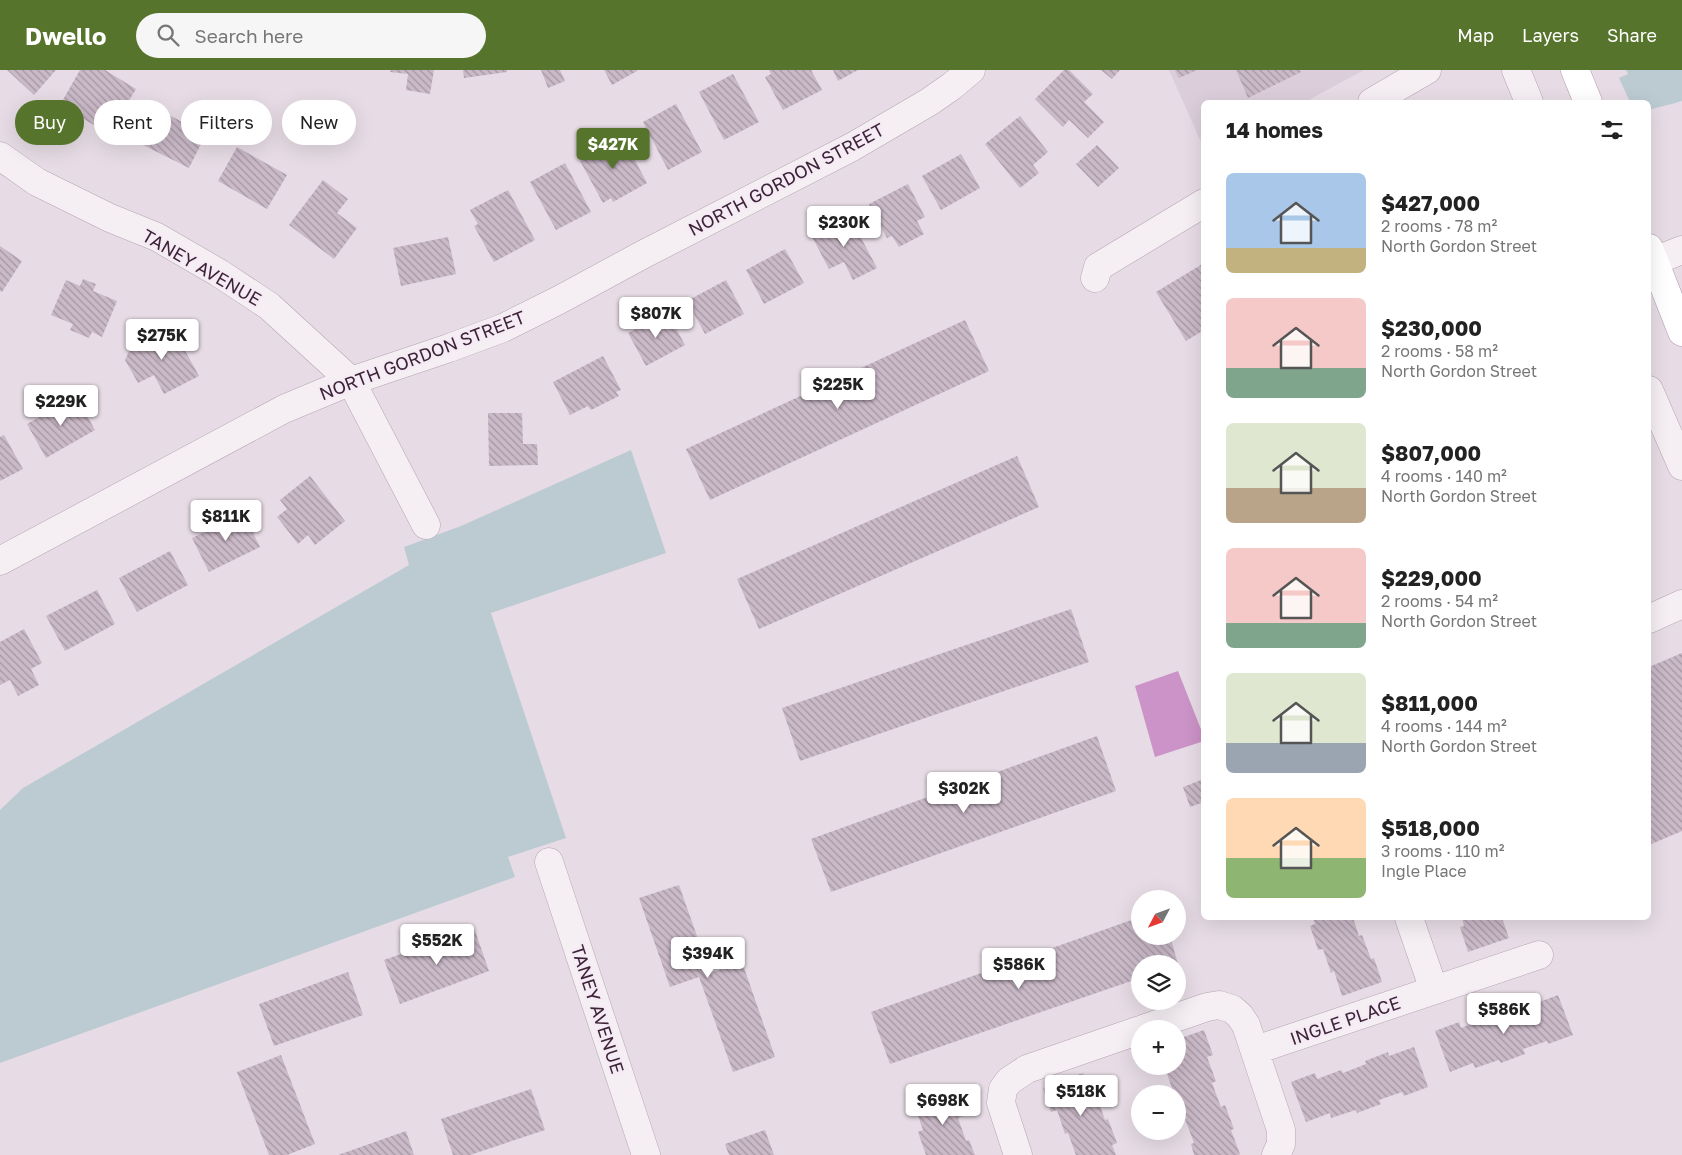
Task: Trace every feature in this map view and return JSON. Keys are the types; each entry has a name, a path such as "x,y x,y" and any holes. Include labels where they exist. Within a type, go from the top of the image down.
{"main road":[{"path":"1575,70 1587,100"},
{"path":"1651,257 1682,332"}],"street":[{"name":"NORTH GORDON STREET","path":"0,561 284,409 351,382 503,328 551,304 852,147 929,102 952,86 970,70"},
{"path":"1375,100 1427,70"},
{"path":"1516,70 1529,100"},
{"name":"TANEY AVENUE","path":"0,156 37,182 110,218 157,237 220,273 269,306 351,382 426,525"},
{"path":"1095,278 1098,267 1201,205"},
{"path":"1651,257 1682,250"},
{"path":"1651,395 1682,466"},
{"path":"1651,618 1682,604"},
{"name":"TANEY AVENUE","path":"549,862 646,1155"},
{"path":"1410,920 1434,990"},
{"name":"INGLE PLACE","path":"1256,1050 1539,955"},
{"path":"1169,1020 1207,1007 1219,1005 1232,1009 1240,1016 1246,1025 1256,1050 1281,1130 1281,1144 1276,1155"},
{"path":"1018,1155 1000,1103 1003,1089 1008,1081 1027,1069 1131,1033"}],"shaded area":[{"path":"1169,70 1364,70 1309,100 1201,100 1201,142"},
{"path":"1626,70 1682,70 1682,101 1651,109 1651,100 1629,100 1619,78 1628,74"},
{"path":"631,450 666,553 491,613 566,838 508,857 515,877 0,1063 0,810 23,788 409,565 404,547 461,526"},
{"path":"1178,671 1201,729 1201,742 1155,757 1135,686"}],"building":[{"path":"7,70 56,70 34,95"},
{"path":"80,70 105,70 136,89 129,100 94,100 94,125 84,119 84,100 63,100"},
{"path":"391,70 434,70 430,94 406,90 408,74 390,72"},
{"path":"463,70 507,70 507,72 464,78"},
{"path":"541,70 560,70 565,81 548,88"},
{"path":"604,70 637,70 637,71 612,85"},
{"path":"769,70 811,70 822,90 783,110 765,77 771,74"},
{"path":"833,70 858,70 838,81"},
{"path":"1064,70 1069,70 1093,94 1084,102 1104,122 1088,138 1069,120 1063,127 1035,99"},
{"path":"1101,70 1120,70 1112,79"},
{"path":"1175,70 1197,70 1179,78"},
{"path":"1236,70 1300,70 1301,72 1248,98"},
{"path":"733,74 759,122 724,140 699,92"},
{"path":"676,104 702,152 668,170 643,122"},
{"path":"171,116 181,121 181,145 200,145 189,168 143,145 171,145"},
{"path":"1020,116 1048,152 1033,165 1039,173 1020,188 985,144"},
{"path":"621,134 647,183 613,202 611,198 603,203 580,161 589,156 587,152"},
{"path":"1097,145 1119,168 1098,187 1076,164"},
{"path":"237,147 287,175 267,209 218,181"},
{"path":"961,154 980,188 941,210 922,176"},
{"path":"565,163 591,212 556,230 530,182"},
{"path":"323,180 348,199 337,213 357,228 334,259 289,225"},
{"path":"908,184 925,217 917,221 924,234 899,247 892,236 887,238 869,204"},
{"path":"508,190 535,240 494,262 474,226 478,224 470,210"},
{"path":"849,215 877,268 853,280 844,262 829,269 811,235"},
{"path":"448,237 456,274 401,286 393,248"},
{"path":"0,246 22,261 2,292 0,291"},
{"path":"785,249 804,283 764,304 746,270"},
{"path":"1201,265 1201,332 1186,341 1156,292"},
{"path":"83,279 96,284 93,291 117,301 102,337 92,332 89,338 70,330 73,324 51,315 66,280 80,286"},
{"path":"726,280 744,314 705,334 687,301"},
{"path":"667,312 685,345 646,366 628,333"},
{"path":"965,320 989,371 710,500 686,449"},
{"path":"172,327 199,376 164,394 154,375 138,383 125,360 130,349"},
{"path":"603,356 621,390 616,392 619,396 591,410 588,406 570,415 553,382"},
{"path":"76,396 95,430 46,458 27,424"},
{"path":"488,413 522,413 523,444 537,444 538,465 489,466"},
{"path":"4,435 23,469 0,481 0,437"},
{"path":"1017,456 1039,507 759,629 737,579"},
{"path":"310,476 345,521 315,545 308,535 298,544 277,517 287,509 280,500"},
{"path":"243,513 260,547 209,572 192,538 207,531 205,528 217,522 219,525"},
{"path":"170,551 188,585 137,612 119,578"},
{"path":"97,590 115,624 65,651 46,616"},
{"path":"1071,609 1089,662 800,761 782,708"},
{"path":"24,629 42,663 31,669 39,685 18,696 10,680 0,685 0,642"},
{"path":"1682,653 1682,831 1651,844 1651,666"},
{"path":"1097,736 1116,791 831,892 811,839"},
{"path":"1201,780 1201,803 1190,807 1183,787"},
{"path":"679,885 710,973 742,962 775,1057 733,1072 699,977 670,987 639,898"},
{"path":"1131,920 1131,945 1173,945 1175,955 1131,955 1131,981 890,1064 871,1012"},
{"path":"1314,920 1354,920 1359,936 1362,935 1371,959 1374,958 1382,982 1342,996 1334,971 1331,973 1323,949 1318,950 1310,926 1315,924"},
{"path":"1462,920 1503,920 1509,938 1468,952 1460,927 1464,926"},
{"path":"474,928 489,971 400,1004 384,960"},
{"path":"348,972 363,1015 274,1046 259,1004"},
{"path":"1558,995 1573,1035 1548,1044 1547,1041 1523,1049 1525,1054 1501,1063 1499,1060 1475,1068 1473,1063 1450,1072 1435,1031 1459,1022 1461,1028 1484,1019 1486,1022 1510,1014 1508,1010 1533,1001 1534,1004"},
{"path":"1204,1030 1213,1055 1207,1057 1216,1081 1212,1083 1221,1107 1225,1105 1234,1129 1231,1130 1240,1154 1238,1155 1194,1155 1191,1144 1194,1143 1186,1122 1186,1085 1171,1085 1167,1075 1186,1075 1186,1036"},
{"path":"1414,1047 1428,1087 1404,1096 1402,1092 1379,1100 1381,1104 1357,1113 1356,1110 1331,1118 1330,1113 1306,1122 1291,1082 1315,1073 1317,1079 1341,1070 1343,1073 1366,1064 1365,1061 1388,1052 1389,1056"},
{"path":"281,1055 315,1144 287,1155 269,1155 237,1072"},
{"path":"1083,1073 1091,1098 1097,1096 1105,1120 1108,1119 1117,1143 1112,1145 1116,1155 1076,1155 1068,1133 1065,1134 1057,1110 1051,1112 1043,1088"},
{"path":"531,1089 545,1130 470,1155 453,1155 441,1119"},
{"path":"954,1090 963,1116 958,1118 966,1141 969,1140 975,1155 926,1155 918,1132 923,1130 914,1104"},
{"path":"765,1130 774,1155 729,1155 725,1144"},
{"path":"406,1131 414,1155 338,1155"}]}
